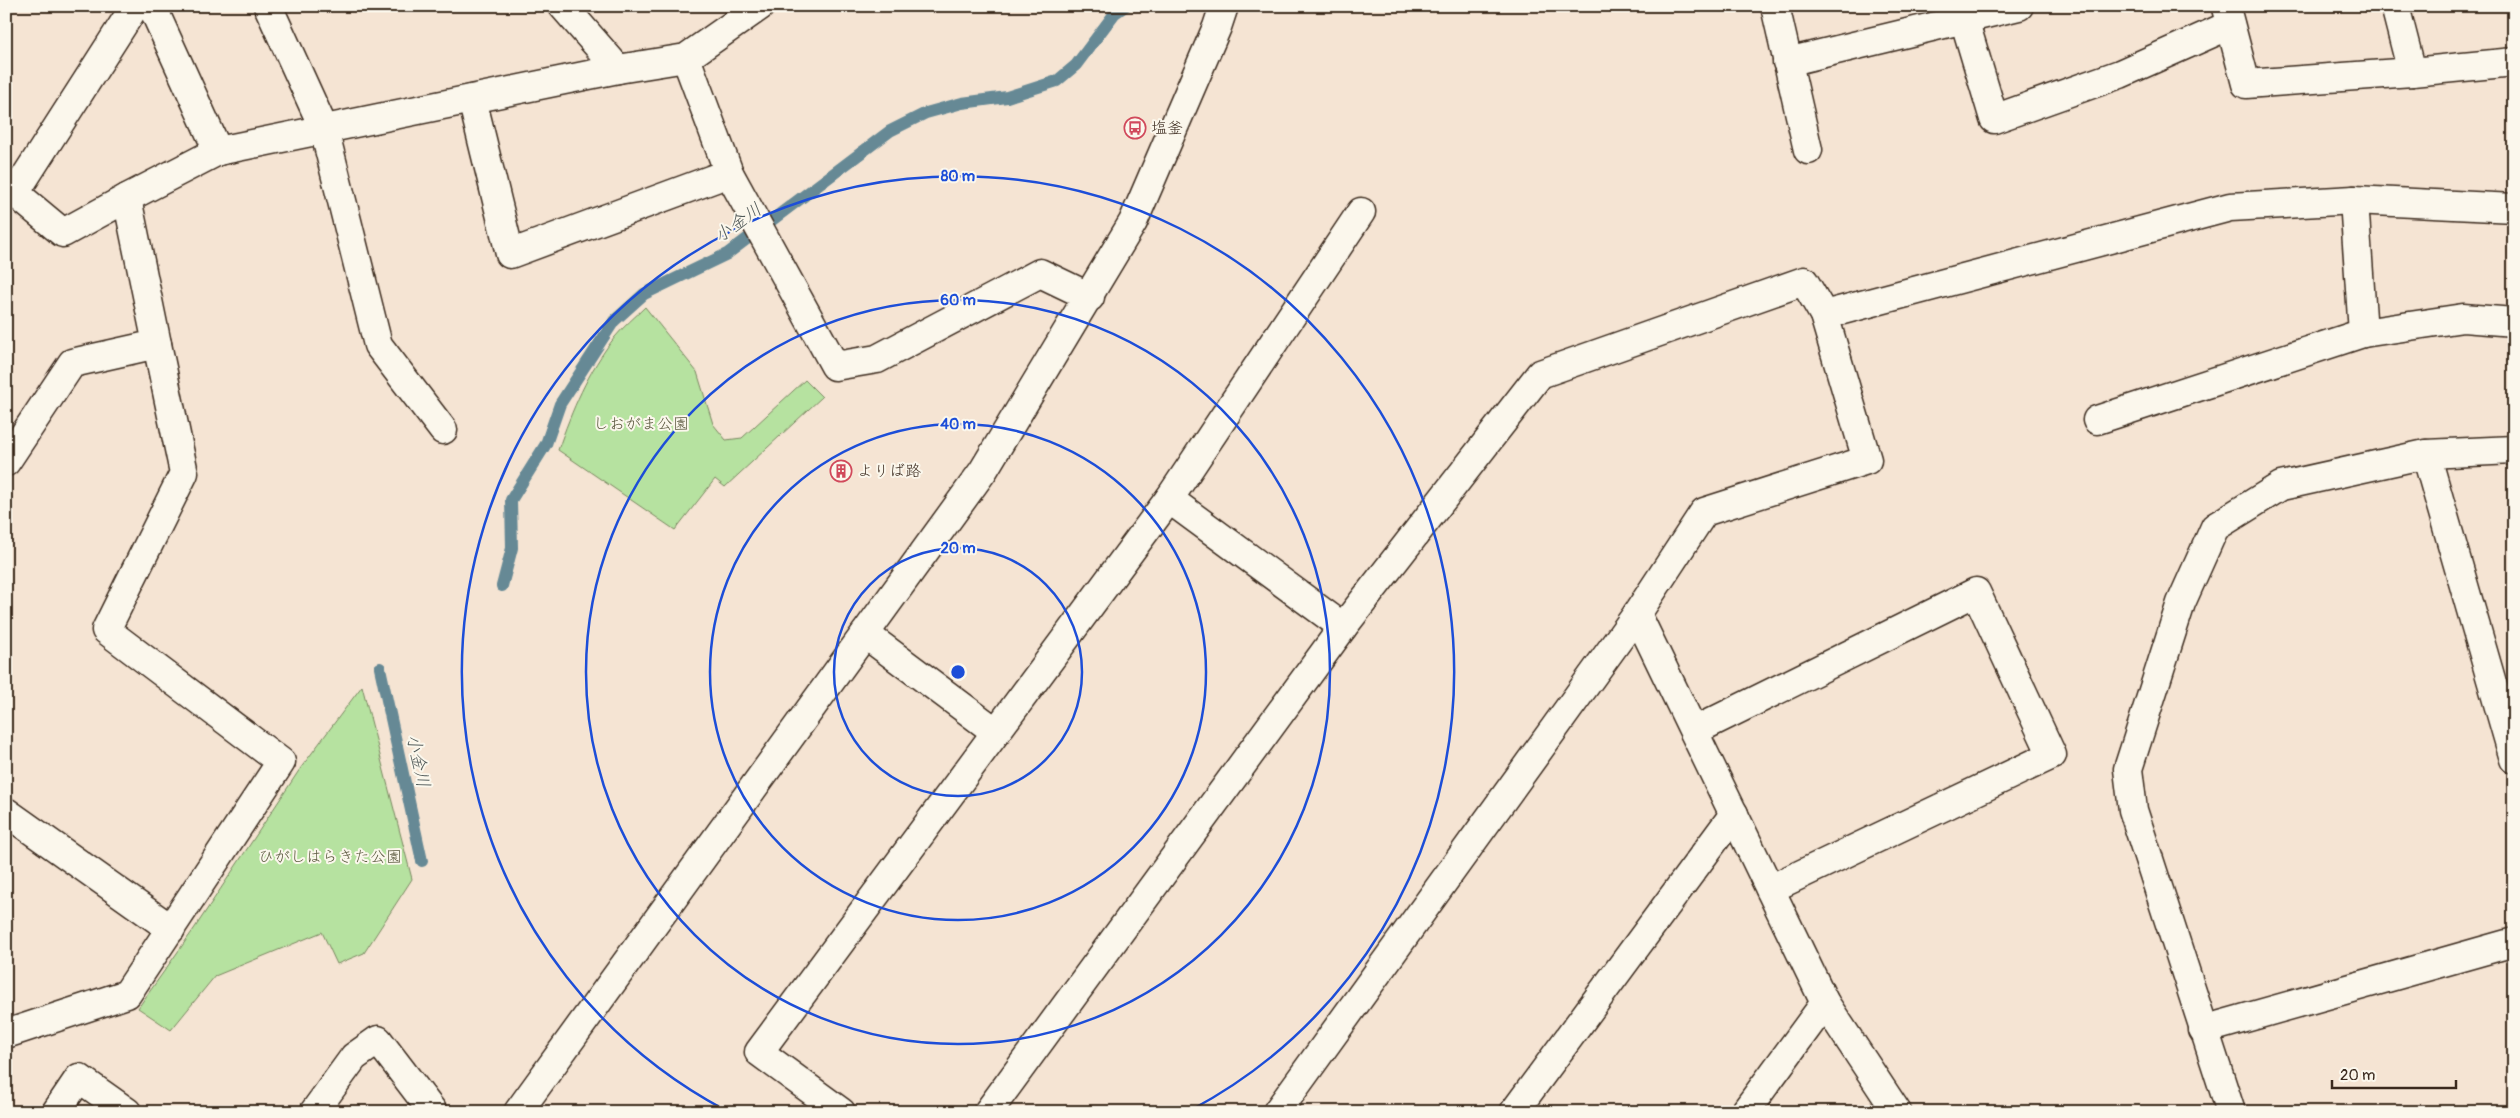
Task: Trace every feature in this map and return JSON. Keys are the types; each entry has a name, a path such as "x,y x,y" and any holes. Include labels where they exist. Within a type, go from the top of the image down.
{"street":[{"path":"135,6 14,192 63,233 218,151 618,69 686,58 760,6"},
{"path":"152,6 218,151"},
{"path":"268,6 324,129 378,345 444,430"},
{"path":"563,6 618,69"},
{"path":"518,1112 983,471 1090,297 1133,222 1217,27 1224,6"},
{"path":"1775,6 1808,150"},
{"path":"1787,62 2019,6"},
{"path":"2395,6 2412,72"},
{"path":"1964,19 1994,119 2120,74 2228,16 2246,84 2412,72 2514,62"},
{"path":"686,58 729,173 835,366 877,359 1040,273 1090,297"},
{"path":"472,99 510,254 729,173"},
{"path":"6,1034 128,994 281,762 106,630 184,473 127,198"},
{"path":"2354,200 2363,333"},
{"path":"1824,315 2230,207 2354,200 2514,208"},
{"path":"841,1112 760,1052 1169,499 1362,212"},
{"path":"988,1112 1344,627 1540,374 1804,281 1824,315 1867,460 1704,512 1637,614 1277,1112"},
{"path":"2097,420 2363,333 2463,318 2514,322"},
{"path":"6,462 72,363 157,344"},
{"path":"2231,1112 2132,810 2128,769 2181,603 2215,527 2281,486 2426,454 2514,450"},
{"path":"2426,454 2514,759"},
{"path":"1169,499 1344,627"},
{"path":"1694,731 1976,592 2052,755 1770,889"},
{"path":"1637,614 1825,1003 1897,1112"},
{"path":"865,634 996,732"},
{"path":"6,812 171,929"},
{"path":"1514,1112 1734,814"},
{"path":"2203,1030 2514,942"},
{"path":"1745,1112 1825,1003"},
{"path":"314,1112 354,1057 378,1040 432,1112"},
{"path":"56,1112 79,1078 127,1112"}],"green space":[{"name":"しおがま公園","path":"645,307 697,372 713,424 726,440 742,438 805,380 822,397 725,487 715,479 675,530 558,450 575,406 597,363 615,337"},
{"name":"ひがしはらきた公園","path":"362,686 412,879 364,953 337,964 322,932 215,976 171,1030 138,1008 194,929 300,769"}],"waterway":[{"name":"小金川","path":"502,586 512,548 511,500 546,444 560,404 614,321 644,294 727,254 890,131 926,113 962,103 1007,97 1057,81 1076,65 1115,13 1125,6"},
{"name":"小金川","path":"380,668 422,861"}],"place":[{"name":"塩釜","path":"1135,128"},
{"name":"よりば路","path":"841,471"}]}
